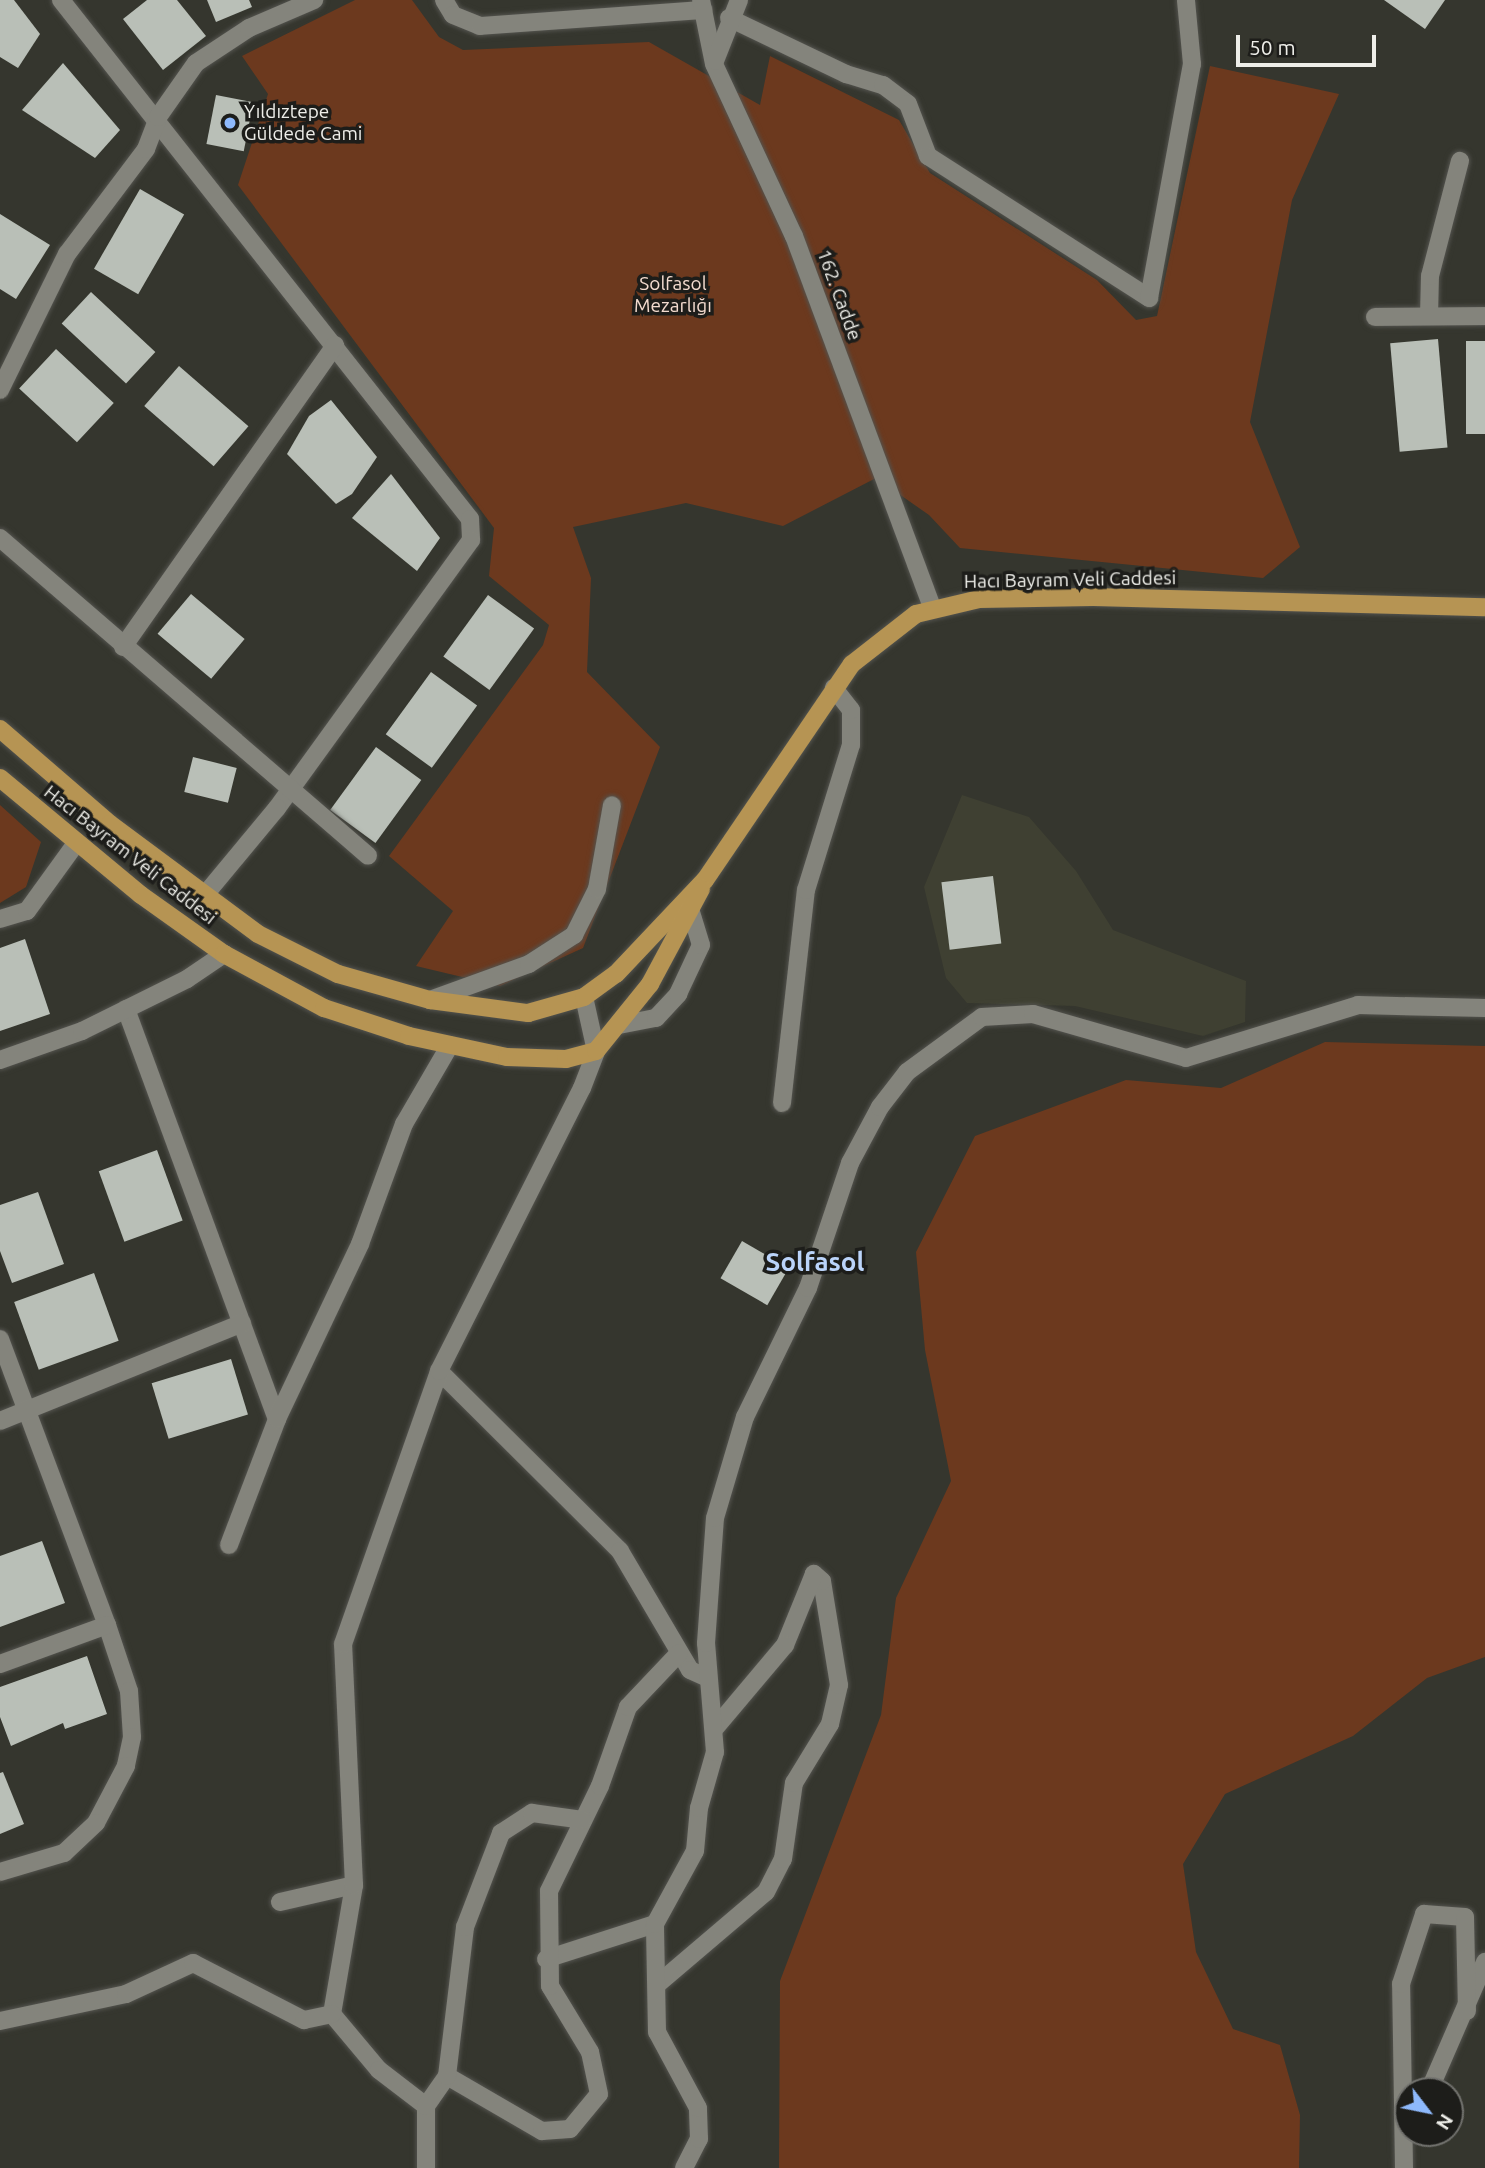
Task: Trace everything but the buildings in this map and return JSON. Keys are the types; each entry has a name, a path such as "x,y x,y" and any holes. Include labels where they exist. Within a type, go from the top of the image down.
{"main road":[{"name":"Hacı Bayram Veli Caddesi","path":"705,880 834,688 874,641 932,607 979,599 1093,597 1485,607"},
{"path":"0,729 204,896 258,934 338,974 430,1000 528,1013 584,997 616,974 705,880"},
{"name":"Hacı Bayram Veli Caddesi","path":"0,778 77,842 224,954 324,1009 450,1045 537,1060 596,1051"},
{"path":"596,1051 619,1025 691,912 705,880"}],"street":[{"path":"61,0 158,117 470,519 471,540 291,789 204,896"},
{"path":"0,390 67,254 146,149 158,117 196,63 249,27 314,0"},
{"path":"444,0 453,15 480,26 702,5"},
{"path":"713,64 729,18 739,0"},
{"path":"729,18 846,74 883,85 908,104 928,156 1149,298 1192,64 1186,0"},
{"name":"162. Cadde","path":"702,5 713,64 794,236 932,607"},
{"path":"1429,316 1430,276 1460,161"},
{"path":"1376,317 1485,316"},
{"path":"124,647 335,345"},
{"path":"0,538 368,856"},
{"path":"782,1103 806,890 850,745 851,710 834,688"},
{"path":"430,1000 529,964 573,934 597,889 612,805"},
{"path":"0,919 27,911 77,842"},
{"path":"619,1025 656,1018 678,994 701,945 691,912"},
{"path":"0,1060 126,1009 224,954"},
{"path":"426,2106 379,2070 332,2014 354,1885 343,1644 439,1371 566,1122 596,1051 584,997"},
{"path":"684,2168 699,2139 698,2108 657,2032 659,1983 655,1924 695,1851 716,1727 706,1677 715,1518 736,1444 808,1288 850,1163 880,1107 918,1063 982,1017 1033,1014 1186,1058 1358,1005 1485,1007"},
{"path":"126,1009 278,1419"},
{"path":"229,1545 278,1419 360,1244 404,1124 450,1045"},
{"path":"0,1421 242,1323"},
{"path":"0,1339 129,1691 132,1737 126,1766 96,1824 64,1853 0,1872"},
{"path":"439,1371 620,1551 690,1670 706,1677"},
{"path":"659,1983 766,1892 783,1859 794,1783 830,1724 839,1685 822,1581 814,1574 785,1645 716,1727"},
{"path":"0,1664 107,1625"},
{"path":"447,2076 542,2131 570,2129 589,2112 599,2094 597,2074 550,1986 546,1959 549,1891 583,1820 628,1707 679,1653"},
{"path":"426,2168 426,2106 447,2076 465,1927 501,1833 532,1813 583,1820"},
{"path":"280,1902 354,1885"},
{"path":"1404,2164 1401,1984 1424,1914 1465,1917 1467,2011"},
{"path":"546,1959 655,1924"},
{"path":"1436,2077 1467,2011 1485,1962"},
{"path":"0,2021 126,1994 193,1963 304,2020 332,2014"},
{"path":"1404,2164 1409,2147"}],"shaded area":[{"path":"962,795 1029,817 1076,871 1113,930 1246,981 1245,1022 1203,1036 1075,1006 967,1003 946,978 924,887"}],"green space":[{"name":"Solfasol Mezarlığı","path":"355,0 412,0 439,37 463,50 649,42 760,105 770,56 899,120 930,173 1097,280 1136,320 1157,316 1210,66 1339,94 1292,200 1250,422 1300,547 1263,578 960,548 929,515 876,478 783,526 686,503 573,527 591,578 587,672 660,747 583,948 500,986 416,966 453,911 389,856 543,645 549,625 489,576 494,528 238,185 268,94 242,56"},
{"path":"0,805 41,842 26,887 0,903"},
{"path":"1325,1042 1485,1046 1485,1657 1427,1678 1353,1736 1225,1794 1183,1864 1196,1952 1233,2029 1280,2045 1300,2115 1299,2168 779,2168 780,1981 881,1715 896,1598 951,1481 925,1350 916,1252 975,1136 1126,1080 1221,1088"}],"place":[{"name":"Yıldıztepe Güldede Cami","path":"230,123"}],"district":[{"name":"Solfasol","path":"815,1262"}]}
